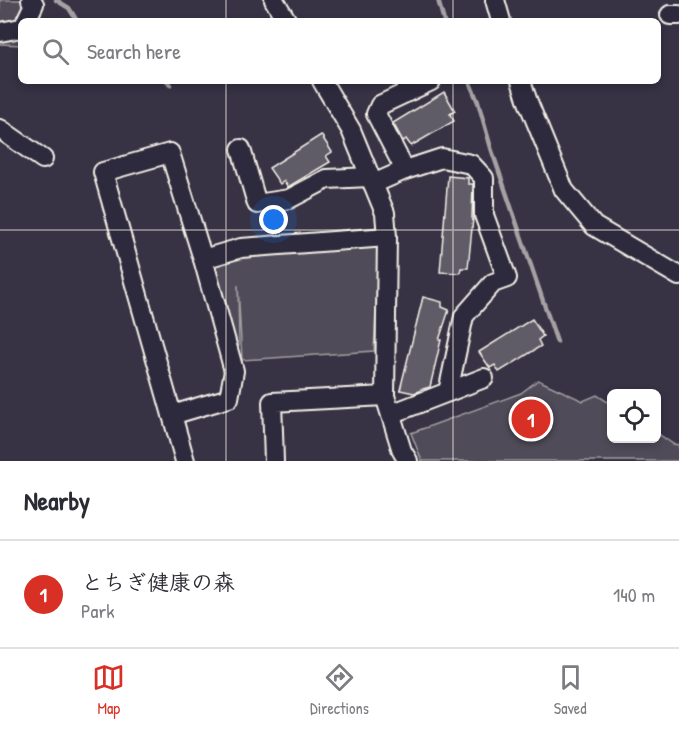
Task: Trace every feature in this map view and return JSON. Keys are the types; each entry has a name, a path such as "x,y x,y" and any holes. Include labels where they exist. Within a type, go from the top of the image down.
{"street":[{"path":"28,18 34,4 31,0"},
{"path":"274,0 285,18"},
{"path":"495,0 500,18"},
{"path":"0,32 18,29"},
{"path":"324,84 351,130 385,213 387,237 385,396 402,451 408,461"},
{"path":"405,170 376,114 380,105 425,84"},
{"path":"522,84 564,190 594,226 679,276"},
{"path":"0,129 43,159"},
{"path":"242,148 257,204 289,199 327,179 371,181 442,158 471,164 484,178 484,214 507,278 493,284 464,316 448,392"},
{"path":"172,416 229,398 234,371 170,153 103,172 184,461"},
{"path":"202,259 241,249 387,237"},
{"path":"390,414 484,378"},
{"path":"274,461 272,402 385,396"}],"shaded area":[{"path":"0,0 40,0 37,18 18,18 18,45 0,44"},
{"path":"379,247 374,351 242,360 238,285 239,346 234,347 210,269 215,259 237,254"},
{"path":"538,380 583,401 597,395 607,401 607,443 661,443 661,436 673,444 679,445 679,461 422,461 411,433 521,393"}],"building":[{"path":"444,92 455,111 450,114 454,121 411,146 406,139 403,141 393,123"},
{"path":"321,135 332,152 326,156 330,162 288,187 284,181 280,184 269,168"},
{"path":"448,176 468,178 468,184 473,184 473,218 468,268 461,268 460,273 440,272"},
{"path":"423,297 442,302 442,307 449,310 439,340 441,340 430,387 414,393 400,390"},
{"path":"532,319 543,336 538,340 541,346 499,372 495,365 490,368 479,352"}],"waterway":[{"path":"56,0 69,8 75,18"},
{"path":"438,0 443,18"},
{"path":"470,84 557,342"}],"place":[{"name":"とちぎ健康の森","path":"531,419"}]}
